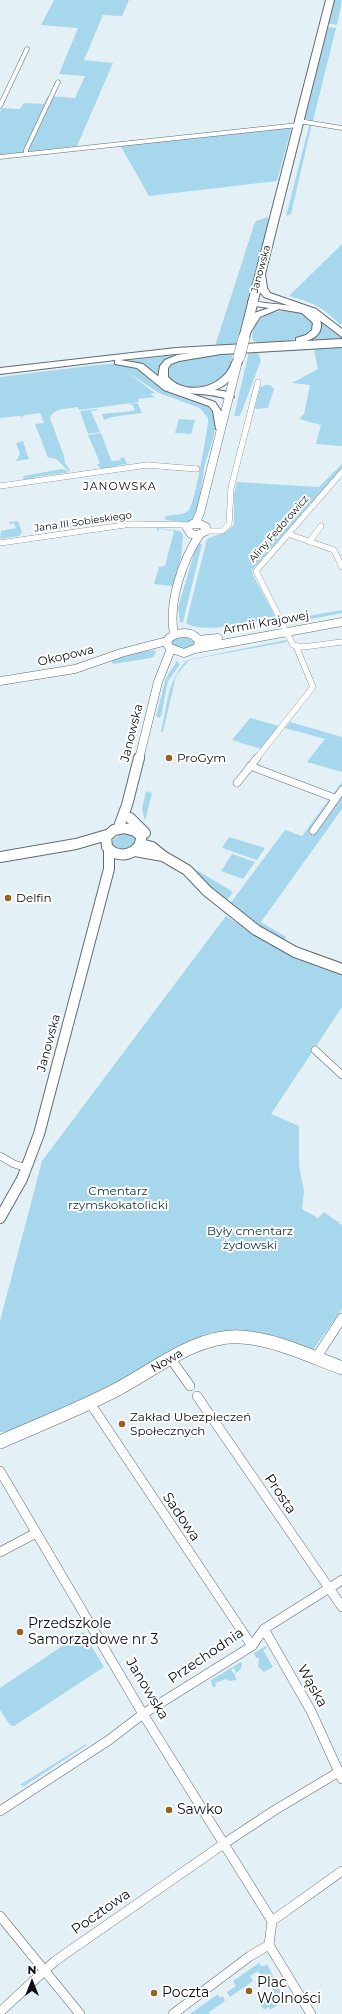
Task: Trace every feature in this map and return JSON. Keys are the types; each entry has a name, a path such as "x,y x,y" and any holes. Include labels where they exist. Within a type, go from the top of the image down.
{"highway":[{"name":"Janowska","path":"238,361 251,303 330,0"},
{"path":"260,272 262,288 266,293 290,306"},
{"path":"251,303 290,306 317,313 342,334"},
{"path":"229,397 224,394 191,393 178,388 166,382 162,375 164,367 177,358 221,351 342,344"},
{"path":"191,393 210,389 221,384 238,361"}],"main road":[{"path":"244,338 257,315 271,309 290,306 312,316 317,323 316,331 311,336 301,340 264,345"},
{"path":"0,371 141,354 342,341"},
{"path":"0,374 81,364 221,351"},
{"name":"Janowska","path":"197,529 220,429 238,361"},
{"path":"81,364 118,362 134,364 147,370 166,388 191,393 214,406 218,414 220,429"},
{"path":"174,634 184,633 193,635 198,640 198,646 195,649 181,653 169,646 174,634 173,614 187,556 197,529"},
{"path":"173,614 184,633"},
{"name":"Armii Krajowej","path":"195,649 342,616"},
{"name":"Armii Krajowej","path":"198,640 342,622"},
{"name":"Janowska","path":"118,829 127,805 158,682 164,668 169,646"},
{"name":"Okopowa","path":"0,681 75,669 137,649 169,646"},
{"name":"Janowska","path":"164,668 181,653"},
{"name":"Janowska","path":"127,805 130,818 130,829"},
{"path":"130,818 144,832 152,847 163,856 187,870 207,891 239,918 256,930 295,952 342,969"},
{"path":"0,857 76,844 107,835 118,829 130,829 140,835 138,847"},
{"path":"107,835 105,841 108,848"},
{"path":"76,844 108,848 122,854 138,847 152,847"},
{"path":"138,847 163,856"},
{"name":"Janowska","path":"0,1218 27,1168 40,1134 109,869 108,848"},
{"name":"Janowska","path":"109,869 122,854"},
{"name":"Nowa","path":"0,1442 90,1403 130,1383 171,1359 206,1342 239,1337 263,1340 342,1368"}],"street":[{"path":"0,106 27,49"},
{"path":"26,154 26,150 58,82"},
{"path":"0,89 8,89"},
{"path":"0,157 299,123 342,128"},
{"name":"Jana III Sobieskiego","path":"0,543 131,524 170,525 218,531 225,528 229,524 231,488 258,382"},
{"path":"0,486 150,464 197,469"},
{"name":"Aliny Fedorowicz","path":"285,629 256,571 342,472"},
{"path":"309,542 321,526"},
{"path":"288,534 334,550 342,567"},
{"path":"237,783 313,687 296,646 285,629"},
{"path":"296,646 342,642"},
{"path":"250,766 335,798"},
{"path":"313,831 342,790"},
{"path":"315,1050 342,1075"},
{"path":"0,1156 14,1164 27,1168"},
{"path":"316,1358 342,1318"},
{"path":"171,1359 190,1386"},
{"name":"Prosta","path":"197,1396 342,1607"},
{"name":"Sadowa","path":"90,1403 252,1646"},
{"name":"Janowska","path":"0,1471 143,1714 225,1843 272,1921"},
{"path":"0,1552 36,1533"},
{"name":"Przechodnia","path":"0,1811 108,1740 143,1714 252,1646 264,1629 342,1580"},
{"name":"Wąska","path":"264,1629 311,1712 340,1776"},
{"name":"Pocztowa","path":"0,2012 55,1961 225,1843 275,1810 340,1776"},
{"path":"311,2014 269,1945 272,1921 342,1871"},
{"path":"0,1916 80,2014"},
{"path":"173,2014 250,1956 269,1945"}],"green space":[{"path":"54,0 129,0 122,16 103,15 84,60 113,63 77,146 0,155 0,112 2,108 20,109 24,103 44,104 48,96 75,98 85,76 59,74 78,28 41,25"},
{"path":"332,0 342,0 337,25 327,23"},
{"path":"326,27 336,28 313,121 303,118"},
{"path":"312,123 291,214 286,216 309,126"},
{"path":"292,126 277,181 149,196 120,145"},
{"path":"268,217 268,225 236,344 215,346 254,225 256,221"},
{"path":"342,244 342,323 340,325 328,313 317,306 289,296"},
{"path":"269,304 301,308 313,312 332,330 342,336 342,340 302,342 318,331 320,324 316,317 305,310 298,308"},
{"path":"288,310 303,313 313,323 311,329 306,334 288,341 268,343 253,341 252,334 257,322 275,312"},
{"path":"342,347 342,446 316,444 321,425 299,419 304,414 310,385 292,383 318,369 314,350 258,353 261,360 240,416 234,416 249,352"},
{"path":"230,353 233,355 228,371 219,381 204,388 181,385 167,376 168,368 173,363 180,360 197,356"},
{"path":"179,355 165,362 160,368 159,376 166,384 181,391 223,396 195,394 174,390 162,383 140,365 124,361"},
{"path":"121,363 133,366 210,405 214,411 216,422 212,443 205,464 197,510 190,523 166,520 164,517 186,513 191,506 194,497 208,423 208,418 200,408 159,393 127,372 155,393 150,394 155,397 138,399 139,402 79,410 78,407 65,409 54,412 50,418 64,456 65,463 71,472 67,470 58,460 48,458 35,424 44,423 40,413 25,415 22,417 0,418 0,377"},
{"path":"270,385 274,389 268,408 256,409 255,407 260,387"},
{"path":"128,404 138,404 142,413 112,417 104,420 102,414 132,411 135,410 133,405"},
{"path":"98,410 91,411 100,432 88,434 80,411"},
{"path":"179,419 195,420 191,434 175,433"},
{"path":"101,433 111,460 121,460 120,458 124,457 128,466 125,464 102,469 97,465 100,463 88,435"},
{"path":"23,441 30,459 16,461 20,454 16,443"},
{"path":"342,464 342,469 252,570 253,575 276,618 230,626 204,628 186,623 207,539 227,531 234,525 234,494 237,482 319,487"},
{"path":"62,469 70,472 35,477 36,479 24,480 23,476"},
{"path":"101,519 100,523 44,532 42,527"},
{"path":"18,521 22,532 19,536 0,539 1,531 16,528 14,523 10,524 9,522"},
{"path":"157,528 180,531 183,535 181,558 173,586 154,584 159,567 165,566 174,531 160,529 157,531"},
{"path":"197,543 202,544 183,622 180,623 178,608"},
{"path":"342,610 342,613 291,623 286,622 283,619 291,619"},
{"path":"182,635 192,638 195,642 191,649 177,649 171,643 173,639"},
{"path":"286,640 287,642 189,660 176,676 163,732 161,732 171,686 175,677 187,660"},
{"path":"156,650 154,656 151,658 113,664 111,660 140,652"},
{"path":"177,661 180,664 168,681 161,716 159,718 156,716 166,678"},
{"path":"250,718 279,726 261,749 232,740"},
{"path":"290,722 342,737 342,772 307,762 325,739 285,728"},
{"path":"342,782 342,809 261,922 286,937 283,941 229,905 285,830 302,836"},
{"path":"146,791 152,793 145,821 142,809"},
{"path":"121,830 136,837 136,842 130,848 122,850 112,844 113,840 119,835"},
{"path":"229,837 265,848 257,860 222,848"},
{"path":"232,854 255,862 243,879 221,871"},
{"path":"195,869 233,892 228,899 224,900 200,877"},
{"name":"Cmentarz rzymskokatolicki","path":"226,916 269,944 296,958 342,974 342,1007 271,1114 299,1126 299,1165 304,1192 302,1209 318,1218 324,1212 342,1225 342,1309 313,1350 261,1333 249,1332 201,1337 183,1344 119,1382 9,1432 0,1432 0,1321 42,1161"},
{"path":"83,1632 104,1667 14,1726 10,1725 0,1710 0,1688"},
{"path":"266,1646 267,1648 263,1650 273,1667 264,1672 258,1667 259,1659 257,1657 256,1658 254,1653"},
{"path":"241,1662 241,1669 236,1673 234,1668 231,1670 235,1675 236,1680 229,1681 226,1679 215,1683 216,1686 213,1688 211,1680"},
{"path":"86,1744 87,1745 24,1786 20,1785"},
{"path":"259,1963 262,1967 267,1964 285,2000 270,2010 269,2007 264,2010 260,2003 274,1992 269,1984 267,1986 258,1971 250,1976 253,1981 230,1997 227,1992 236,1986 233,1981"},
{"path":"218,1994 220,1998 223,1996 225,2001 209,2012 210,2014 190,2014"}],"place":[{"name":"ProGym","path":"169,758"},
{"name":"Delfin","path":"8,898"},
{"name":"Zakład Ubezpieczeń Społecznych","path":"122,1424"},
{"name":"Przedszkole Samorządowe nr 3","path":"20,1632"},
{"name":"Sawko","path":"169,1810"},
{"name":"Plac Wolności","path":"249,1991"},
{"name":"Poczta","path":"154,1993"}],"district":[{"name":"JANOWSKA","path":"120,487"}],"park label":[{"name":"Były cmentarz żydowski","path":"250,1238"}]}
